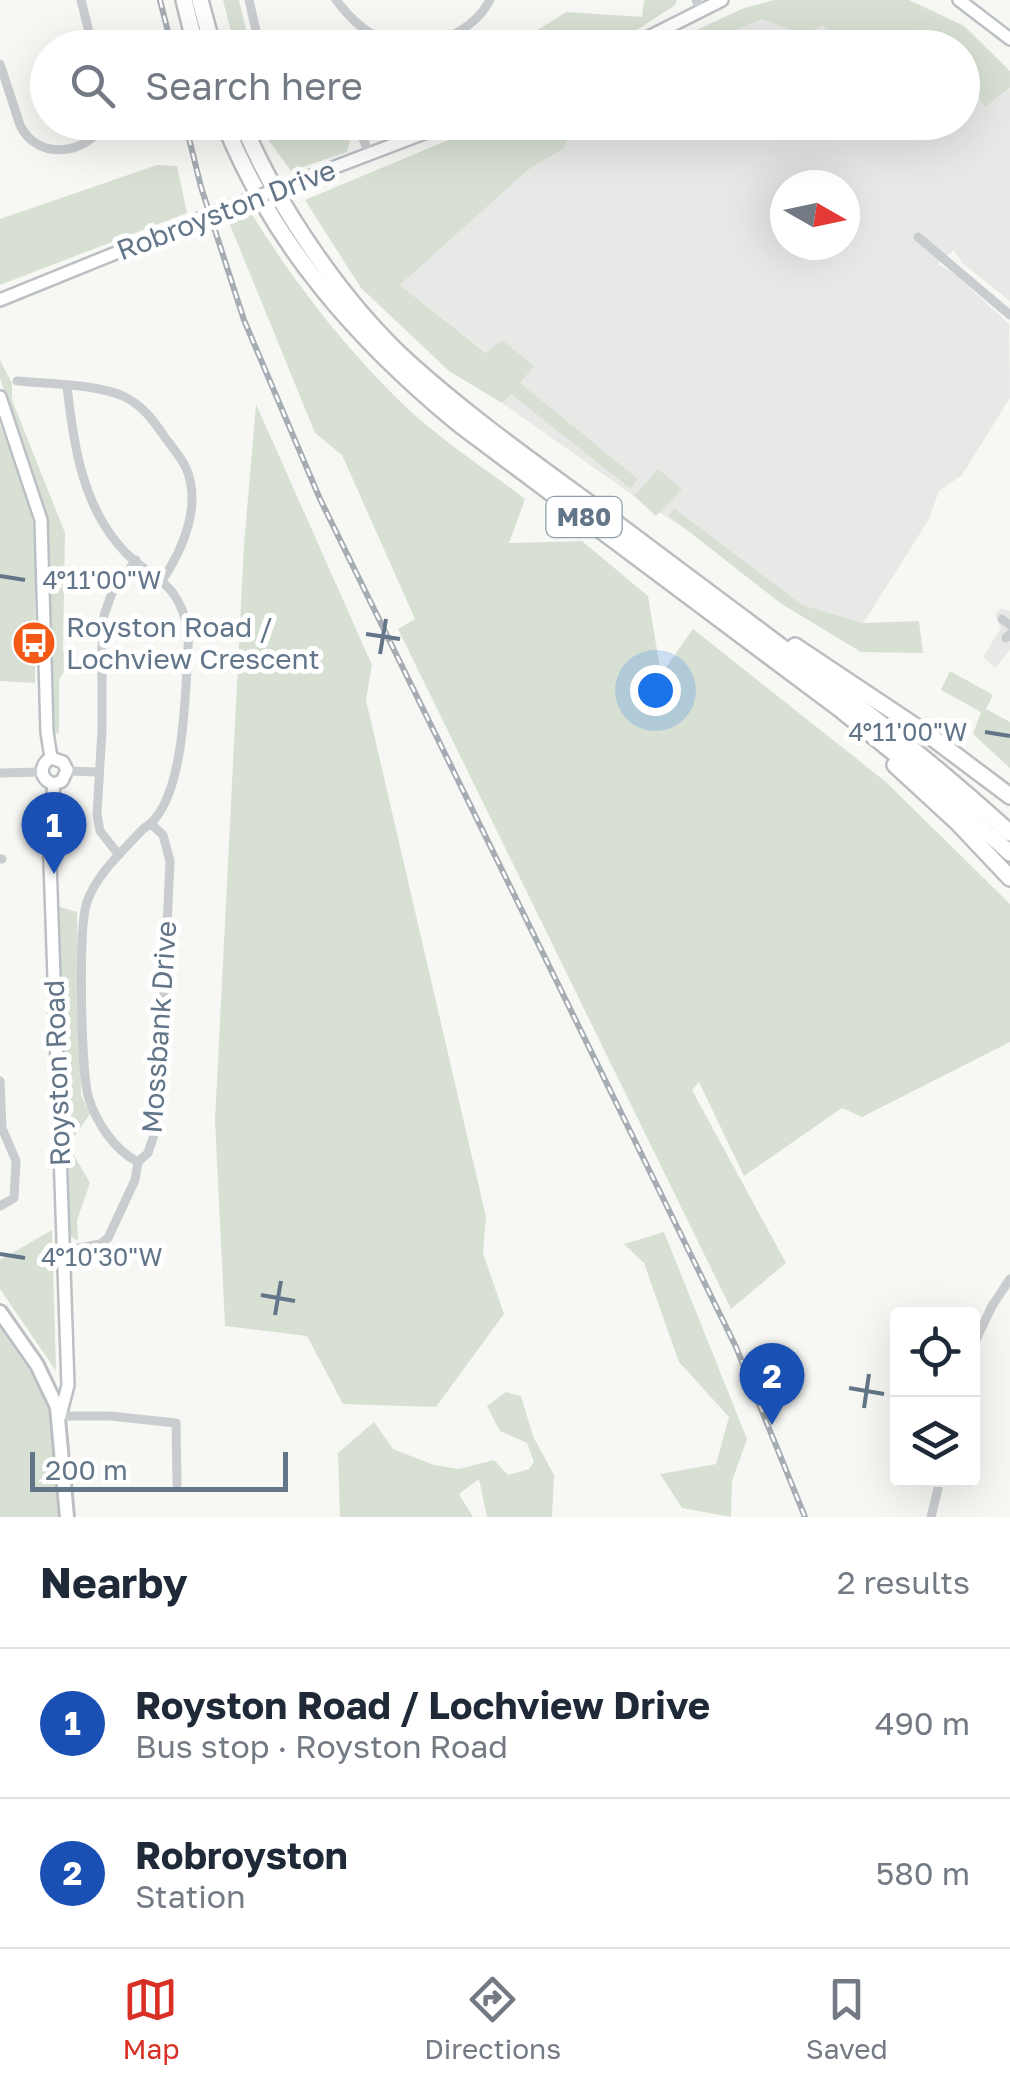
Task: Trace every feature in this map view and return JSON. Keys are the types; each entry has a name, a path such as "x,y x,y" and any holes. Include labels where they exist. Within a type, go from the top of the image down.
{"highway":[{"path":"184,0 192,30"},
{"path":"200,0 208,30"},
{"name":"M80","path":"232,140 249,179 286,241 337,308 382,356 459,424 880,740 1010,852"},
{"name":"M80","path":"250,140 300,230 389,344 461,407 886,726 1010,833"},
{"path":"686,576 900,715 1010,796"},
{"path":"731,628 920,788 1010,878"}],"main road":[{"path":"0,1312 52,1392 60,1416 67,1517"}],"street":[{"path":"81,0 88,30"},
{"path":"248,0 256,30"},
{"path":"336,0 368,30"},
{"path":"463,30 490,0"},
{"path":"656,30 698,4 722,0"},
{"path":"959,0 1010,38"},
{"path":"0,64 20,125 30,139"},
{"path":"31,140 61,152 87,140"},
{"path":"363,140 369,153"},
{"name":"Robroyston Drive","path":"0,300 404,140"},
{"path":"918,237 1010,315"},
{"path":"32,383 34,368"},
{"path":"17,381 125,397 147,412 185,466 191,486 191,510 184,538 163,579"},
{"path":"67,386 72,431 85,484 117,544 163,579 184,611 189,632 171,792 152,824 119,855 91,891 81,923 88,1094 112,1142 138,1162"},
{"path":"0,397 41,520 47,732 52,758"},
{"path":"119,855 100,832 97,814 104,615 112,593 136,560"},
{"path":"52,758 63,762 67,771"},
{"path":"52,758 43,766 46,780 54,784 62,781 67,771"},
{"path":"67,771 100,772"},
{"path":"0,773 42,772"},
{"name":"Royston Road","path":"54,784 48,832 68,1392 60,1416"},
{"name":"Mossbank Drive","path":"62,1251 100,1244 108,1238 158,1123 170,861 163,835 152,824"},
{"path":"0,1081 2,1128 16,1161 14,1198 0,1206"},
{"path":"980,1331 1010,1278 1010,1267"},
{"name":"Royston Road","path":"52,1392 60,1383 65,1362"},
{"path":"60,1416 176,1422 177,1484"},
{"path":"931,1517 938,1487"}],"shaded area":[{"path":"223,0 239,0 246,30 231,30"},
{"path":"644,0 677,0 637,30 538,30 566,12 642,17"},
{"path":"774,0 909,0 968,30 829,30 822,25 815,30 790,30 762,19 737,30 697,30 744,8"},
{"path":"762,19 790,30 738,30"},
{"path":"980,42 1010,71 1010,88 985,107 980,99"},
{"path":"1010,89 1010,301 962,263 954,250 938,264 955,274 1009,324 1010,398 962,475 939,491 929,519 854,638 634,496 502,403 533,365 487,353 400,285 528,170 564,148 568,140 980,140 980,98 985,106"},
{"path":"268,140 350,140 347,152 291,171"},
{"path":"448,140 568,140 564,148 528,170 400,285 486,353 502,340 534,366 520,383 638,479 631,489 511,394 502,403 449,371 361,288 305,200"},
{"path":"157,165 177,166 187,213 0,285 0,219"},
{"path":"250,211 323,316 386,388 437,433 525,499 509,543 582,541 648,596 661,674 693,629 886,782 1010,904 1010,1042 862,1117 842,1108 744,1176 699,1082 692,1090 786,1263 731,1309 398,629 415,619 342,455 315,433 228,220"},
{"path":"0,360 12,383 12,400 65,533 63,651 69,663 59,680 59,733 55,734 47,520 0,378"},
{"path":"256,404 372,665 366,700 486,1217 483,1253 504,1314 436,1407 343,1404 307,1336 225,1326 215,1120 244,545"},
{"path":"0,424 31,508 35,542 35,683 0,681"},
{"path":"658,469 682,489 656,516 634,496"},
{"path":"675,509 802,605 862,623 919,621 923,653 861,652 780,603 668,515"},
{"path":"1001,608 1010,611 1010,650 995,668 983,657 1001,628 995,614"},
{"path":"950,671 993,695 986,709 1010,722 1010,768 973,734 981,712 941,690"},
{"path":"57,906 77,912 81,1095 90,1114 68,1145 90,1183 77,1220 78,1241 69,1235"},
{"path":"52,1230 56,1371 0,1289 0,1260"},
{"path":"664,1232 747,1439 732,1481 731,1517 682,1508 660,1474 716,1464 729,1417 679,1362 644,1263 624,1244"},
{"path":"0,1328 38,1383 55,1417 59,1517 0,1517"},
{"path":"506,1392 521,1396 533,1436 554,1475 552,1517 487,1517 479,1479 459,1494 473,1517 340,1517 338,1453 374,1422 393,1449 434,1465 459,1469 494,1460 508,1475 529,1469 534,1462 527,1443 500,1431 487,1406"}],"railway":[{"path":"160,0 168,30"},
{"path":"189,140 244,320 320,499 736,1347 805,1517"}],"place":[{"name":"Royston Road / Lochview Crescent","path":"34,643"},
{"name":"Royston Road / Lochview Drive","path":"54,874"},
{"name":"Robroyston","path":"772,1425"}]}
